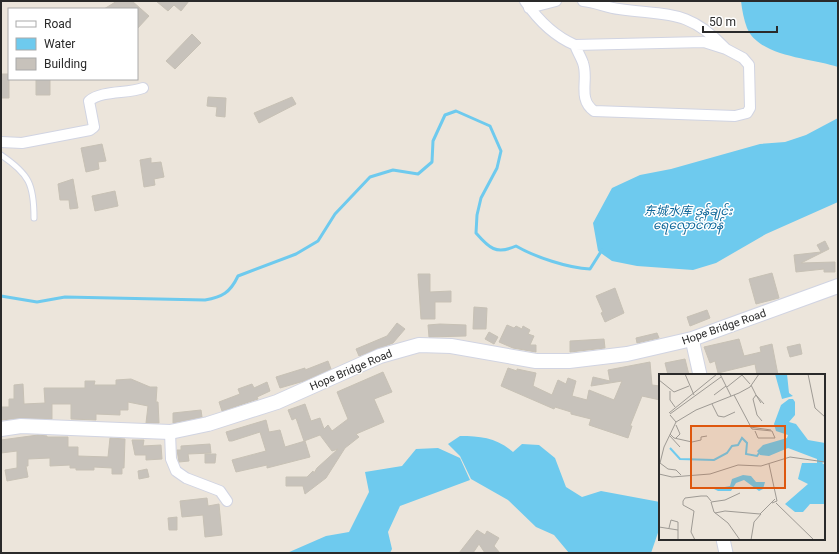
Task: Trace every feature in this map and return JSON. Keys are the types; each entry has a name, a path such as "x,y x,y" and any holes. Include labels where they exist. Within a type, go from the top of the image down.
{"main road":[{"name":"Hope Bridge Road","path":"1,429 21,426 170,432 208,424 277,402 380,356 419,345 451,346 536,361 569,361 627,354 692,339 838,286"}],"street":[{"path":"527,4 556,1"},
{"path":"583,1 610,8 659,13 688,19 704,28 726,49"},
{"path":"527,4 544,25 564,40 575,45 704,42 726,49 743,58 749,65 750,108 747,113 735,116 594,111 588,106 584,99 583,63 575,45"},
{"path":"1,142 22,143 90,130 94,127 94,121 89,101 95,97 132,92 143,88"},
{"path":"692,339 700,374"},
{"path":"170,432 171,459 176,471 186,478 220,491 227,501"},
{"path":"723,540 726,553"}],"lane":[{"path":"1,155 20,168 28,178 34,204 34,218"}],"water":[{"path":"741,1 838,1 838,67 787,55 774,51 763,45 753,38 747,28"},
{"name":"东城水库 ဒွန်ချင်း ရေလှောင်ကန်","path":"838,118 838,202 766,234 716,263 693,270 637,266 612,261 598,251 593,223 612,188 640,175 671,169 760,144 785,142 806,135"},
{"path":"460,436 495,441 513,452 522,444 539,445 555,458 566,487 582,497 601,491 659,502 659,530 651,553 569,553 554,535 536,527 508,500 471,479 460,456 448,444"},
{"path":"438,448 460,458 470,480 400,506 388,532 392,549 390,553 287,553 326,536 349,532 369,492 365,472 402,466 416,449"}],"building":[{"path":"117,1 132,1 149,16 138,28 138,8 106,8"},
{"path":"156,1 189,1 181,11 174,5 168,11"},
{"path":"192,34 201,43 175,69 166,61"},
{"path":"1,74 8,74 9,98 1,98"},
{"path":"36,80 50,80 50,95 36,95"},
{"path":"208,97 226,98 225,117 216,116 217,107 207,106"},
{"path":"292,97 296,104 259,123 254,113"},
{"path":"102,144 106,161 98,162 99,169 86,172 81,148"},
{"path":"151,158 151,163 161,162 164,177 154,179 155,185 144,187 140,160"},
{"path":"73,179 78,208 70,209 69,200 60,200 58,184"},
{"path":"115,191 118,206 95,211 92,196"},
{"path":"825,241 829,249 801,263 835,262 835,272 824,272 824,269 796,272 794,255 821,252 817,245"},
{"path":"772,273 779,298 756,304 749,279"},
{"path":"418,274 430,274 430,292 451,291 451,302 435,302 435,319 421,319"},
{"path":"615,288 624,313 605,322 601,313 603,312 596,296"},
{"path":"474,307 487,308 486,329 473,329"},
{"path":"707,310 710,318 690,326 687,317"},
{"path":"397,323 405,329 393,343 359,356 356,349 387,336"},
{"path":"428,325 466,325 466,336 429,337"},
{"path":"507,325 514,328 516,326 522,329 523,326 530,330 528,334 534,336 530,345 536,345 536,352 513,348 499,342"},
{"path":"489,332 498,337 494,344 485,339"},
{"path":"657,333 659,338 637,343 636,338"},
{"path":"604,339 605,348 570,352 570,341"},
{"path":"739,339 744,356 761,352 760,347 772,344 778,374 757,374 755,364 718,373 715,361 710,363 704,347"},
{"path":"800,344 802,354 790,357 787,347"},
{"path":"685,359 689,374 668,374 665,363"},
{"path":"328,361 331,369 304,381 280,388 276,377 305,368 305,370"},
{"path":"650,362 652,385 659,386 659,400 642,396 630,426 632,426 628,438 589,425 591,419 571,414 571,412 555,407 554,409 501,386 508,368 517,371 517,369 536,373 533,386 552,395 558,380 566,384 568,378 576,381 572,396 587,400 589,390 614,400 622,381 591,386 593,377 610,381 608,370"},
{"path":"383,372 392,392 374,399 384,422 356,434 359,437 345,448 326,478 305,494 303,486 286,486 286,477 307,477 313,471 314,473 317,468 338,449 332,451 320,435 304,441 296,418 292,420 288,410 305,404 311,421 320,418 324,429 328,425 332,431 348,419 337,392"},
{"path":"131,379 150,387 157,387 156,402 158,402 159,423 146,423 148,406 128,402 128,410 120,410 120,415 96,414 96,420 71,419 71,404 52,404 52,419 21,418 1,420 1,407 9,407 9,399 14,399 14,385 23,384 24,404 45,403 44,388 85,388 85,381 95,381 94,385 116,385 116,380"},
{"path":"267,382 270,391 257,397 258,399 222,411 219,402 240,394 238,389 252,384 254,388"},
{"path":"201,410 202,417 173,423 173,413"},
{"path":"266,420 269,432 280,430 285,447 305,441 310,457 267,468 267,465 236,472 232,460 266,451 260,432 229,441 226,432"},
{"path":"38,435 47,437 68,437 68,447 78,447 78,456 108,457 110,438 125,439 124,468 122,468 122,474 112,474 112,468 94,467 94,470 76,470 76,468 70,468 70,465 50,466 50,458 28,459 28,466 26,466 28,477 7,481 5,470 17,468 17,451 1,453 1,440"},
{"path":"132,440 144,440 143,446 161,445 162,459 146,460 146,455 135,455"},
{"path":"210,444 211,453 188,454 189,461 179,462 177,450 181,450 181,446"},
{"path":"205,454 216,454 215,463 205,463"},
{"path":"147,469 149,477 139,479 138,471"},
{"path":"207,498 208,506 219,504 222,535 205,537 203,515 182,517 180,501"},
{"path":"177,517 177,530 169,530 168,518"},
{"path":"477,530 485,535 487,531 499,538 494,546 500,553 485,553 479,544 473,553 459,553"}],"waterway":[{"path":"1,296 37,302 65,297 205,300 221,296 229,290 238,276 296,254 318,241 335,214 370,177 393,170 418,174 432,162 433,141 445,115 456,111 490,126 501,151 497,168 481,198 477,215 476,233 485,243 498,250 509,249 516,246 532,254 552,261 572,267 590,269 602,250"}]}
